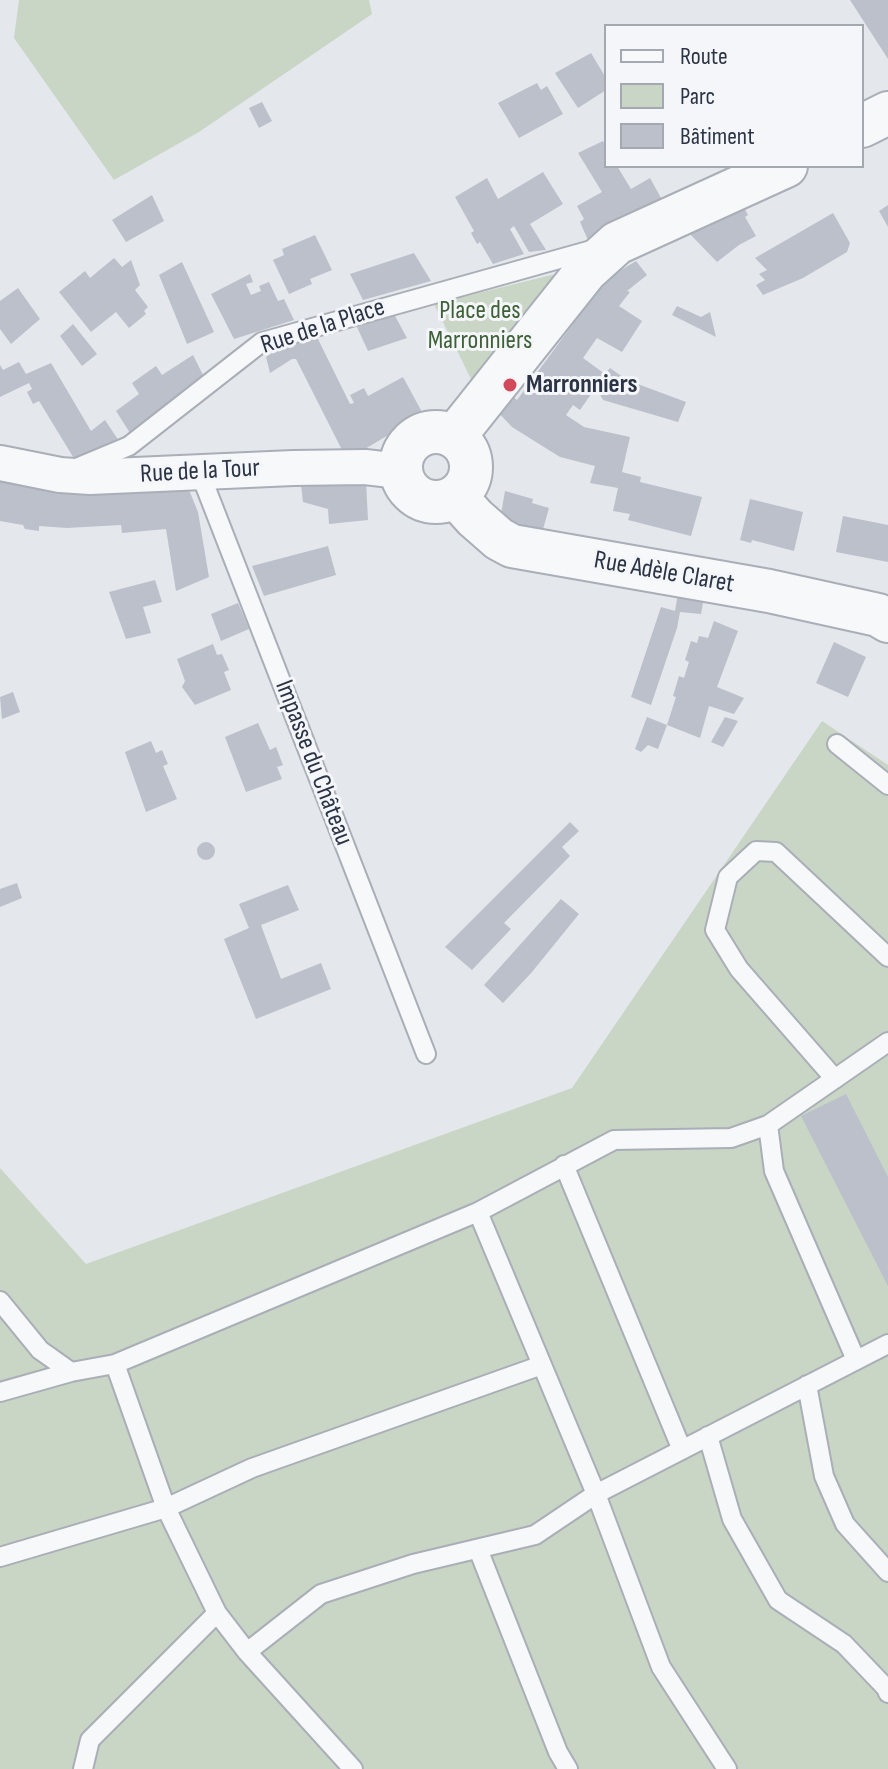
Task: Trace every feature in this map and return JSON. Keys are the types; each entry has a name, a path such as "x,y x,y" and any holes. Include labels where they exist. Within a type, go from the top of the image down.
{"street":[{"path":"864,125 888,113"},
{"path":"454,437 586,271 617,243 782,168"},
{"path":"441,432 454,437 465,448 471,462 470,478 456,497 426,502 409,490 400,471 402,458 416,438 428,433 441,432"},
{"name":"Rue de la Tour","path":"0,463 60,475 90,477 365,467 400,471"},
{"name":"Rue Adèle Claret","path":"456,497 478,521 512,546 769,591 878,615 888,621"}],"lane":[{"name":"Rue de la Place","path":"60,475 129,446 262,342 617,243"},
{"name":"Impasse du Château","path":"200,473 426,1054"},
{"path":"837,744 888,785"},
{"path":"835,1079 739,969 715,930 728,877 756,851 776,852 888,957"},
{"path":"2,1389 115,1364 478,1212 614,1140 731,1138 768,1125 888,1042"},
{"path":"768,1125 774,1171 856,1360"},
{"path":"564,1165 682,1450"},
{"path":"478,1212 596,1494 661,1667 727,1769"},
{"path":"0,1301 40,1350 71,1372"},
{"path":"247,1652 321,1594 413,1564 535,1535 596,1494 888,1344"},
{"path":"115,1364 166,1508 217,1613 247,1652 353,1769"},
{"path":"0,1557 166,1508 252,1468 542,1365"},
{"path":"807,1385 824,1476 845,1524 888,1572"},
{"path":"708,1436 732,1519 778,1600 844,1644 888,1693"},
{"path":"478,1549 558,1752 568,1769"},
{"path":"83,1769 90,1740 217,1613"}],"green space":[{"path":"19,0 369,0 372,14 199,132 114,180 14,38"},
{"name":"Place des Marronniers","path":"572,270 474,385 434,304"},
{"path":"822,721 888,765 888,1769 0,1769 0,1168 86,1264 572,1088"}],"building":[{"path":"850,0 888,0 888,59"},
{"path":"591,53 604,75 604,91 578,108 555,73"},
{"path":"537,83 541,90 547,86 563,114 519,138 498,103"},
{"path":"262,102 272,121 259,128 249,108"},
{"path":"603,141 604,168 618,168 631,189 650,178 666,207 588,240 580,222 584,219 577,206 602,192 578,153"},
{"path":"543,172 563,204 530,224 546,250 529,252 514,226 510,229 524,254 493,264 480,242 477,244 471,233 474,231 455,197 487,178 498,199"},
{"path":"152,195 164,221 126,242 112,220"},
{"path":"888,205 888,227 879,211"},
{"path":"743,206 748,215 745,217 756,236 717,262 690,234"},
{"path":"833,213 850,243 847,252 803,278 763,295 756,285 765,280 759,274 767,270 755,258"},
{"path":"315,235 332,270 310,279 312,284 289,294 273,260 284,255 282,249"},
{"path":"414,253 431,281 363,300 350,274"},
{"path":"114,258 122,267 131,260 140,285 135,290 148,307 144,311 146,314 129,328 116,312 91,332 59,292 85,271 90,278"},
{"path":"636,261 647,275 627,291 630,292 619,306 642,321 622,352 597,338 583,358 605,374 610,368 627,380 686,402 678,422 603,400 596,387 580,410 573,405 566,415 584,427 630,437 622,472 641,477 640,482 702,497 691,536 628,520 630,514 613,511 618,488 590,483 595,466 560,457 512,427 495,409 511,395 517,400 606,279"},
{"path":"182,262 214,332 187,344 159,275"},
{"path":"250,274 253,282 246,284 251,295 261,291 259,286 269,282 278,301 284,299 294,320 234,339 211,294"},
{"path":"18,288 40,319 11,344 0,329 0,301"},
{"path":"677,306 701,317 710,312 716,337 672,315"},
{"path":"394,314 407,338 368,351 357,327"},
{"path":"73,324 97,354 82,366 60,336"},
{"path":"315,333 350,404 354,403 350,395 364,388 368,396 403,377 423,414 365,449 342,450 296,359 270,373 266,357 285,344"},
{"path":"193,355 204,377 130,433 116,411 139,394 132,383 156,366 162,375"},
{"path":"19,362 26,374 51,363 91,431 105,420 119,441 78,465 39,401 33,404 27,392 32,389 29,383 0,397 0,365 3,370"},
{"path":"0,480 187,485 198,512 209,577 176,591 166,529 122,533 121,525 39,526 39,531 0,521"},
{"path":"366,481 368,520 329,524 328,509 303,502 301,485"},
{"path":"505,491 533,499 532,503 549,508 542,533 516,526 501,514"},
{"path":"750,499 803,512 794,551 740,540"},
{"path":"843,516 888,525 888,562 836,552"},
{"path":"328,546 336,575 264,596 252,566"},
{"path":"155,580 162,602 143,607 151,633 126,639 109,592"},
{"path":"678,593 704,597 701,614 680,612 651,705 631,697 661,607 675,611"},
{"path":"238,603 249,629 221,641 211,614"},
{"path":"714,621 738,631 717,687 744,698 734,714 709,706 700,738 667,725 679,676 684,678 689,662 685,660 691,641 697,643 699,636 708,638"},
{"path":"834,642 866,657 848,697 816,683"},
{"path":"213,644 217,655 222,654 229,670 224,672 231,690 195,705 182,687 185,681 177,659"},
{"path":"13,692 20,712 2,719 0,697"},
{"path":"647,717 667,725 658,749 648,745 641,752 635,749"},
{"path":"725,717 738,721 723,747 711,742"},
{"path":"258,723 270,750 276,747 283,765 277,767 282,779 246,792 225,737"},
{"path":"151,741 156,753 162,750 168,764 163,766 177,799 146,812 125,752"},
{"path":"570,822 579,831 562,847 570,856 504,923 511,929 472,970 445,947"},
{"path":"206,842 215,851 206,860 197,851"},
{"path":"17,883 22,898 0,907 0,889"},
{"path":"288,885 299,910 261,925 281,979 321,963 331,989 256,1019 224,939 249,928 239,904"},
{"path":"561,899 579,914 503,1003 484,985"},
{"path":"846,1094 888,1177 888,1286 801,1116"}],"place":[{"name":"Marronniers","path":"510,385"}]}
